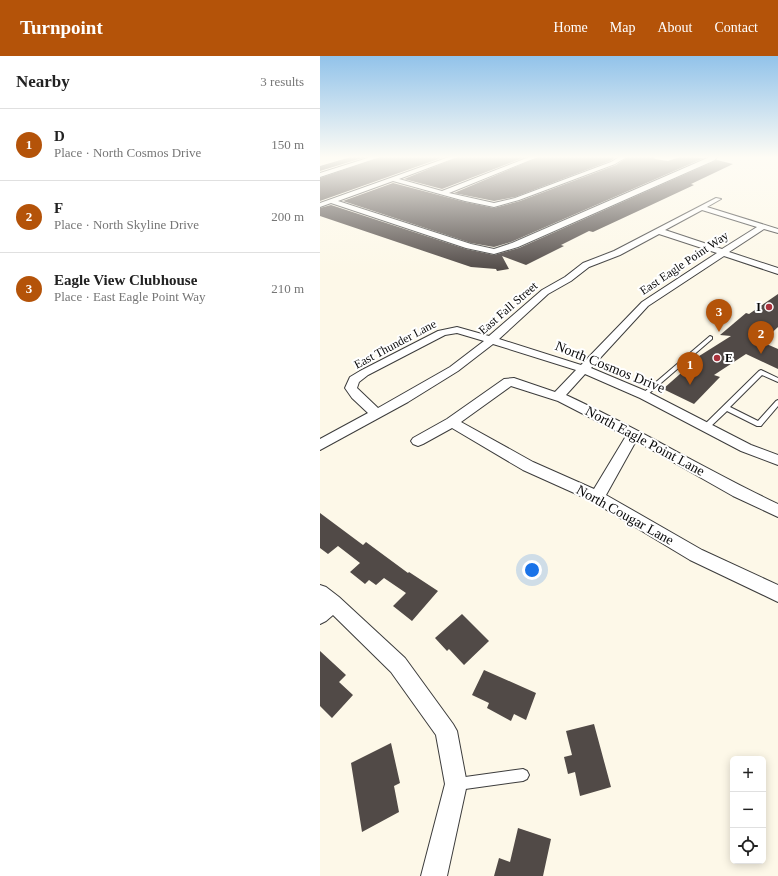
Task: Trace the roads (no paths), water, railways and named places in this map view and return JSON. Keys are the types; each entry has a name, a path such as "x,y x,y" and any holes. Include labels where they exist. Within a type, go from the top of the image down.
{"street":[{"path":"320,205 350,194"},
{"path":"448,194 494,205 530,194"},
{"path":"331,201 469,246 494,252 515,245 631,194"},
{"name":"East Fall Street","path":"320,445 378,414 440,378 491,340 545,292 568,280 586,265 617,254 718,199"},
{"path":"702,208 778,230"},
{"name":"East Eagle Point Way","path":"558,396 645,304 763,226"},
{"path":"659,231 778,271"},
{"name":"East Thunder Lane","path":"378,414 356,395 351,388 354,380 364,373 449,331 464,332 491,340"},
{"name":"North Cosmos Drive","path":"491,340 536,353 582,369 644,395 707,426 746,448 778,460"},
{"name":"North Eagle Point Lane","path":"452,422 508,382 514,382 558,396 634,434 738,492 778,511"},
{"path":"418,441 452,422"},
{"name":"North Cougar Lane","path":"452,422 528,466 598,496 696,555 778,594"},
{"path":"598,496 606,484 623,449 634,434"},
{"path":"324,604 398,665 446,731 456,784 434,876"}],"lane":[{"path":"644,395 710,338"},
{"path":"707,426 761,372 778,380"},
{"path":"726,408 759,424 778,402"},
{"path":"456,784 524,775"}],"place":[{"name":"I","path":"769,307"},
{"name":"Eagle View Clubhouse","path":"719,332"},
{"name":"F","path":"761,354"},
{"name":"E","path":"717,358"},
{"name":"D","path":"690,385"}]}
